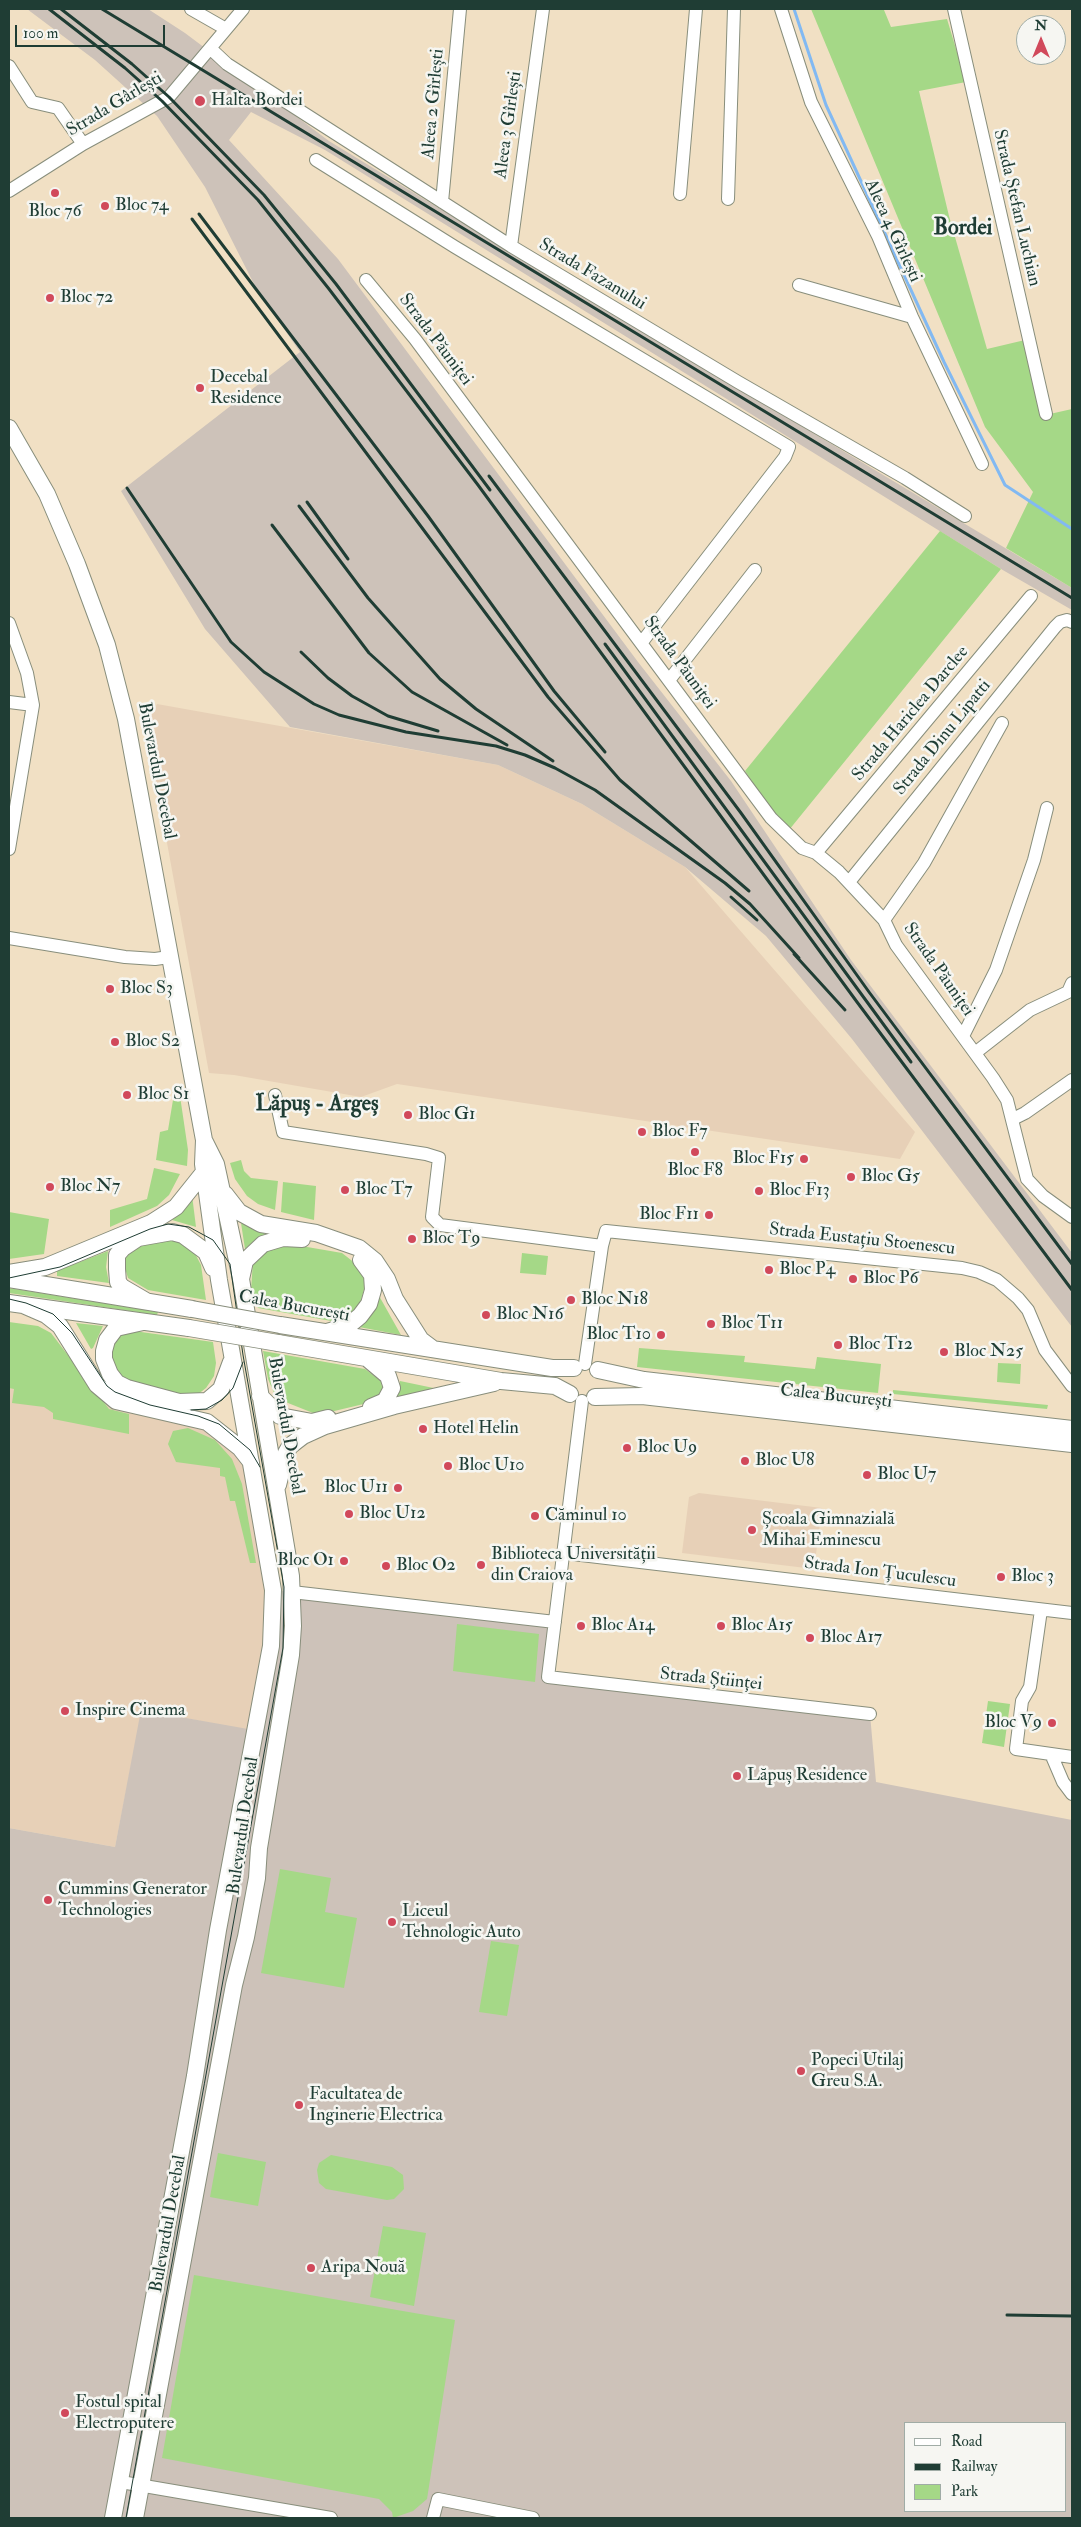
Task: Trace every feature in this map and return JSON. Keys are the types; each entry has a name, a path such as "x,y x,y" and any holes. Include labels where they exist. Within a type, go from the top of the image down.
{"main road":[{"name":"Bulevardul Decebal","path":"9,428 47,494 77,564 107,645 126,719 204,1140 204,1172 218,1280 273,1590 271,1646 218,1930 196,2076 114,2518"},
{"name":"Bulevardul Decebal","path":"135,2518 230,2002 246,1938 257,1878 259,1848 292,1649 292,1592 241,1280 216,1164 204,1140"},
{"path":"9,1273 46,1267 151,1223 176,1207 204,1172"},
{"path":"220,1186 239,1212 261,1224 316,1232 359,1248 375,1261 387,1279 395,1299 421,1340 434,1350"},
{"path":"146,1301 122,1287 117,1269 117,1255 123,1248 144,1236 172,1232 193,1240 206,1252 218,1280"},
{"path":"241,1280 245,1262 263,1244 283,1238 321,1242 350,1251 364,1262 372,1276 373,1290 368,1304 360,1316 348,1326 320,1333"},
{"name":"Calea București","path":"9,1278 320,1333 552,1368 586,1367 644,1380 1072,1429"},
{"path":"16,1304 46,1315 60,1326 97,1385 116,1401 207,1422 240,1448 252,1464"},
{"name":"Calea București","path":"16,1304 189,1328 501,1381 555,1386 582,1397 642,1396 1072,1444"},
{"path":"143,1322 116,1328 107,1340 104,1351 104,1359 110,1374 118,1383 127,1388 179,1402 207,1401 214,1397 226,1379 232,1357"},
{"path":"259,1395 280,1416 312,1422 378,1405 389,1395 392,1388 390,1381 379,1366 367,1359"},
{"path":"586,1367 603,1382 601,1390 582,1397 566,1382 568,1374 586,1367"},
{"path":"276,1492 286,1453 290,1446 303,1436 325,1426 385,1409 501,1381"}],"street":[{"path":"191,9 226,29"},
{"name":"Strada Gârlești","path":"9,191 83,144 169,97 243,9"},
{"name":"Aleea 2 Gîrlești","path":"442,202 460,9"},
{"name":"Aleea 3 Gîrlești","path":"511,246 543,9"},
{"path":"680,194 696,9"},
{"path":"728,200 734,9"},
{"name":"Aleea 4 Gîrlești","path":"781,9 811,102 878,236 912,317 982,464"},
{"name":"Strada Ștefan Luchian","path":"954,9 1046,414"},
{"name":"Strada Fazanului","path":"211,49 227,64 511,246 730,378 905,478 965,516"},
{"path":"9,66 32,102 58,108 83,144"},
{"path":"316,160 789,447 785,457 642,642"},
{"name":"Strada Păuniței","path":"366,280 415,339 670,679 771,818 802,848 816,853 849,882 884,920 896,945 1007,1100 1027,1179 1043,1196 1072,1217"},
{"path":"799,285 912,317"},
{"path":"670,679 755,570"},
{"name":"Strada Hariclea Darclee","path":"816,853 1031,596"},
{"name":"Strada Dinu Lipatti","path":"849,882 1055,627 1060,622 1070,621"},
{"path":"9,622 27,673 33,705 9,849"},
{"path":"9,702 33,705"},
{"path":"884,920 924,864 1002,723"},
{"path":"963,1036 996,970 1034,860 1047,808"},
{"path":"9,938 125,957 155,959 169,957"},
{"path":"975,1053 1030,1010 1068,992 1072,983"},
{"path":"1013,1119 1025,1114 1072,1080"},
{"path":"275,1096 283,1132 426,1154 439,1158 432,1217 440,1225 602,1246 586,1367"},
{"name":"Strada Eustațiu Stoenescu","path":"602,1246 606,1231 962,1268 979,1272 997,1280 1018,1298 1028,1310 1045,1350 1072,1386"},
{"path":"292,1592 555,1622 582,1397"},
{"name":"Strada Ion Țuculescu","path":"564,1553 1072,1613"},
{"path":"1041,1610 1030,1688 1022,1701 1016,1749 1072,1756"},
{"name":"Strada Științei","path":"555,1622 548,1678 870,1714"},
{"path":"1050,1754 1072,1794"},
{"path":"121,2482 330,2518"},
{"path":"433,2518 438,2498 533,2518"}],"shaded area":[{"path":"27,9 148,9 185,33 329,141 1072,588 1072,610 1001,569 325,150 251,112 229,140 338,259 638,662 731,781 851,960 1072,1253 1072,1327 852,1039 766,936 685,867 582,804 498,765 290,727 205,629 121,491 300,352 257,290 205,187 157,116 95,60"},
{"path":"157,704 498,765 582,804 685,867 915,1132 900,1159 397,1084 361,1097 234,1075 209,1073 155,777 144,730"},
{"path":"9,1386 90,1402 182,1415 207,1422 252,1464 273,1590 248,1730 142,1710 115,1847 9,1828"},
{"name":"Școala Gimnazială Mihai Eminescu","path":"699,1493 822,1508 814,1569 682,1553 689,1497"},
{"path":"273,1590 555,1622 548,1677 870,1714 876,1782 1072,1820 1072,2518 9,2518 9,1828 115,1847 141,1710 248,1729"}],"green space":[{"path":"811,9 884,10 891,27 947,19 966,82 919,91 949,216 987,349 1025,340 1041,416 1072,409 1072,588 1006,548 1033,492 985,427"},
{"path":"940,531 1001,569 789,830 780,824 745,771"},
{"path":"175,1088 180,1096 188,1150 187,1166 156,1160 160,1132 168,1130"},
{"path":"241,1160 244,1171 251,1178 278,1181 275,1210 258,1204 247,1196 235,1179 230,1163"},
{"path":"154,1168 180,1174 169,1195 157,1206 110,1227 110,1210 147,1199"},
{"path":"283,1182 316,1186 314,1220 281,1212"},
{"path":"192,1195 196,1227 172,1220"},
{"path":"9,1212 49,1219 44,1254 9,1259"},
{"path":"241,1223 266,1234 256,1239 245,1249"},
{"path":"172,1237 190,1244 201,1265 206,1300 148,1290 128,1278 123,1262 126,1253 138,1243"},
{"path":"284,1243 342,1253 360,1267 366,1283 360,1303 349,1316 337,1322 258,1308 251,1290 253,1261 266,1248"},
{"path":"108,1251 106,1267 109,1283 57,1276 57,1271"},
{"path":"522,1253 548,1256 546,1275 520,1273"},
{"path":"9,1288 158,1312 157,1315 9,1293"},
{"path":"378,1294 401,1335 359,1327"},
{"path":"9,1322 38,1326 51,1333 109,1409 129,1414 129,1434 53,1419 53,1413 44,1407 12,1403 14,1389 9,1388"},
{"path":"76,1323 103,1326 93,1348 91,1349"},
{"path":"126,1332 141,1332 213,1342 216,1363 214,1376 206,1388 197,1395 186,1397 130,1381 120,1375 113,1363 112,1350 118,1338"},
{"path":"639,1348 745,1356 744,1362 815,1369 817,1357 881,1364 878,1393 637,1367"},
{"path":"263,1351 365,1369 381,1381 383,1392 372,1402 326,1413 313,1413 288,1403 274,1393 268,1379"},
{"path":"998,1363 1021,1364 1020,1384 997,1382"},
{"path":"400,1381 448,1391 397,1399"},
{"path":"893,1390 1048,1405 1047,1409 893,1394"},
{"path":"188,1428 215,1440 232,1459 242,1484 256,1563 250,1563 235,1501 230,1501 225,1477 220,1476 220,1468 176,1462 168,1444 173,1431"},
{"path":"457,1624 539,1634 535,1682 453,1671"},
{"path":"988,1701 1010,1704 1004,1747 982,1743"},
{"path":"280,1869 331,1878 325,1912 357,1918 344,1988 261,1973"},
{"path":"491,1941 519,1945 507,2016 479,2012"},
{"path":"218,2153 266,2162 258,2206 210,2197"},
{"path":"331,2155 392,2167 403,2175 404,2189 394,2199 387,2200 326,2189 319,2183 317,2170 319,2163"},
{"path":"383,2226 426,2233 414,2306 370,2297"},
{"path":"194,2275 455,2320 427,2499 413,2511 393,2518 392,2512 379,2499 162,2458"}],"waterway":[{"path":"794,9 826,105 944,362 1005,485 1072,529"}],"tram line":[{"path":"9,1278 60,1267 150,1229 168,1224 189,1227 213,1240 230,1264 243,1355 284,1587 283,1648 126,2518"},
{"path":"9,1299 26,1303 53,1314 72,1333 107,1386 115,1392 150,1405 198,1416 219,1424 250,1450 260,1467"},
{"path":"191,1410 206,1409 222,1400 233,1388 243,1362"}],"railway":[{"path":"49,9 125,68 162,101 258,200 329,289 478,485 857,1002 1072,1290"},
{"path":"61,9 132,64 169,97 264,195 336,284 490,490"},
{"path":"102,9 1072,598"},
{"path":"199,214 428,516 554,691 605,752"},
{"path":"192,219 548,697 620,780 749,891"},
{"path":"489,476 741,813 869,992 1072,1264"},
{"path":"127,488 231,642 264,672 314,704 339,715 406,732 496,746 525,755 555,768 595,790 725,883 750,904 799,958"},
{"path":"307,502 348,559"},
{"path":"299,506 368,598 440,679 476,709 553,761"},
{"path":"272,525 369,653 412,692 507,745"},
{"path":"605,644 911,1062"},
{"path":"301,652 328,678 352,696 388,716 438,731"},
{"path":"731,897 757,920"},
{"path":"794,954 845,1010"},
{"path":"1007,2315 1072,2316"}],"place":[{"name":"Halta Bordei","path":"200,101"},
{"name":"Bloc 76","path":"55,193"},
{"name":"Bloc 74","path":"105,206"},
{"name":"Bloc 72","path":"50,298"},
{"name":"Decebal Residence","path":"200,388"},
{"name":"Bloc S3","path":"110,989"},
{"name":"Bloc S2","path":"115,1042"},
{"name":"Bloc S1","path":"127,1095"},
{"name":"Bloc G1","path":"408,1115"},
{"name":"Bloc F7","path":"642,1132"},
{"name":"Bloc F8","path":"695,1152"},
{"name":"Bloc F15","path":"804,1159"},
{"name":"Bloc G5","path":"851,1177"},
{"name":"Bloc N7","path":"50,1187"},
{"name":"Bloc T7","path":"345,1190"},
{"name":"Bloc F13","path":"759,1191"},
{"name":"Bloc F11","path":"709,1215"},
{"name":"Bloc T9","path":"412,1239"},
{"name":"Bloc P4","path":"769,1270"},
{"name":"Bloc P6","path":"853,1279"},
{"name":"Bloc N18","path":"571,1300"},
{"name":"Bloc N16","path":"486,1315"},
{"name":"Bloc T11","path":"711,1324"},
{"name":"Bloc T10","path":"661,1335"},
{"name":"Bloc T12","path":"838,1345"},
{"name":"Bloc N25","path":"944,1352"},
{"name":"Hotel Helin","path":"423,1429"},
{"name":"Bloc U9","path":"627,1448"},
{"name":"Bloc U8","path":"745,1461"},
{"name":"Bloc U10","path":"448,1466"},
{"name":"Bloc U7","path":"867,1475"},
{"name":"Bloc U11","path":"398,1488"},
{"name":"Bloc U12","path":"349,1514"},
{"name":"Căminul 10","path":"535,1516"},
{"name":"Școala Gimnazială Mihai Eminescu","path":"752,1530"},
{"name":"Bloc O1","path":"344,1561"},
{"name":"Biblioteca Universității din Craiova","path":"481,1565"},
{"name":"Bloc O2","path":"386,1566"},
{"name":"Bloc 3","path":"1001,1577"},
{"name":"Bloc A14","path":"581,1626"},
{"name":"Bloc A15","path":"721,1626"},
{"name":"Bloc A17","path":"810,1638"},
{"name":"Inspire Cinema","path":"65,1711"},
{"name":"Bloc V9","path":"1052,1723"},
{"name":"Lăpuș Residence","path":"737,1776"},
{"name":"Cummins Generator Technologies","path":"48,1900"},
{"name":"Liceul Tehnologic Auto","path":"392,1922"},
{"name":"Popeci Utilaj Greu S.A.","path":"801,2071"},
{"name":"Facultatea de Inginerie Electrica","path":"299,2105"},
{"name":"Aripa Nouă","path":"311,2268"},
{"name":"Fostul spital Electroputere","path":"65,2413"}],"district":[{"name":"Bordei","path":"963,229"},
{"name":"Lăpuș - Argeș","path":"317,1105"}]}
